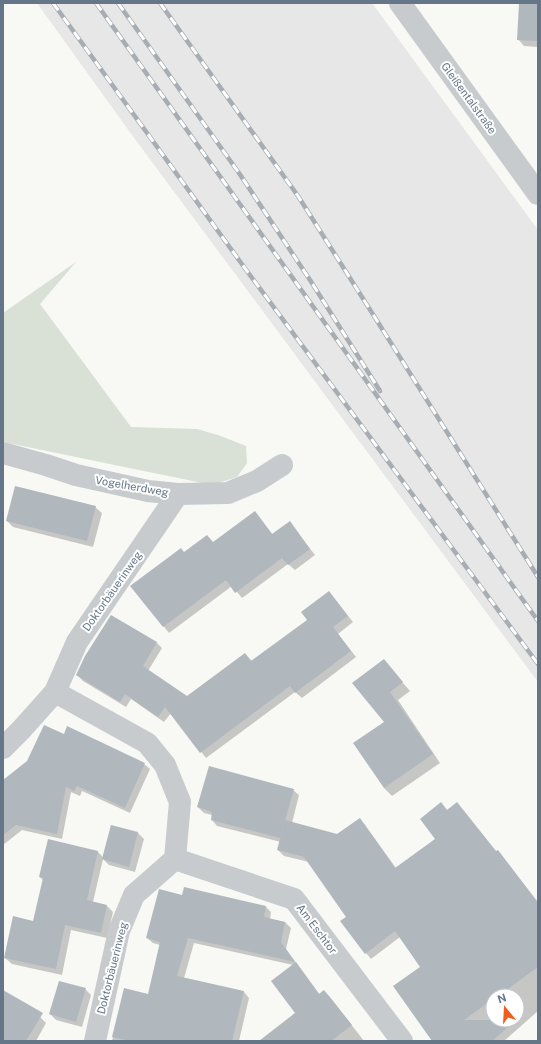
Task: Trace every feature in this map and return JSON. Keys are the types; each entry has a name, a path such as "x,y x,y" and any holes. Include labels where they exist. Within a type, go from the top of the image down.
{"street":[{"name":"Gleißentalstraße","path":"400,3 538,194"},
{"name":"Vogelherdweg","path":"3,453 76,475 148,491 178,494 228,493 257,481 282,465"},
{"name":"Doktorbäuerinweg","path":"3,748 54,692 77,642 178,494"},
{"path":"54,692 147,743 165,765 180,802 175,859"},
{"name":"Doktorbäuerinweg","path":"94,1041 120,931 134,895 175,859"},
{"name":"Am Eschtor","path":"175,859 294,899 402,1041"}],"shaded area":[{"path":"37,3 372,3 538,230 538,682 132,135"},
{"path":"76,262 40,304 131,427 197,429 218,435 246,446 247,463 237,477 212,485 3,442 3,313"}],"building":[{"path":"519,3 538,3 538,41 517,40"},
{"path":"15,486 96,506 87,541 6,521"},
{"path":"255,511 272,534 290,521 310,549 288,565 282,558 235,593 226,580 163,627 130,586 181,548 184,552 207,535 213,542"},
{"path":"329,591 348,616 333,627 351,651 295,693 290,686 200,753 165,707 158,717 125,694 120,702 76,675 85,656 111,615 157,642 143,666 187,696 245,653 251,661 307,620 301,612"},
{"path":"384,659 403,682 390,692 433,754 384,788 353,743 384,722 352,683"},
{"path":"44,725 64,734 67,726 145,763 125,808 77,786 74,791 66,787 57,834 16,825 3,835 3,780 27,761"},
{"path":"209,766 294,789 280,838 211,820 212,812 197,807"},
{"path":"441,802 447,810 457,802 496,851 498,850 538,903 538,967 509,988 485,988 485,1005 464,1020 485,1020 485,1028 507,1028 492,1041 432,1041 393,986 420,967 395,931 365,954 340,921 346,917 304,857 277,850 285,820 337,834 360,818 395,868 435,839 420,819"},
{"path":"111,825 138,832 129,867 102,859"},
{"path":"48,839 98,851 87,900 107,905 101,933 65,925 56,969 4,958 13,916 33,921 43,878 39,877"},
{"path":"184,887 266,906 264,917 285,922 281,942 295,962 188,938 177,976 244,991 232,1041 130,1041 112,1037 124,988 148,994 160,942 146,938 159,889 182,895"},
{"path":"296,962 319,994 324,990 352,1025 331,1041 259,1041 295,1013 271,981"},
{"path":"59,981 86,988 76,1022 49,1014"},
{"path":"3,990 43,1013 26,1041 3,1041"}],"railway":[{"path":"53,3 244,267 538,664"},
{"path":"96,3 538,621"},
{"path":"118,3 239,173 310,280 380,391"},
{"path":"160,3 298,196 538,577"}]}
